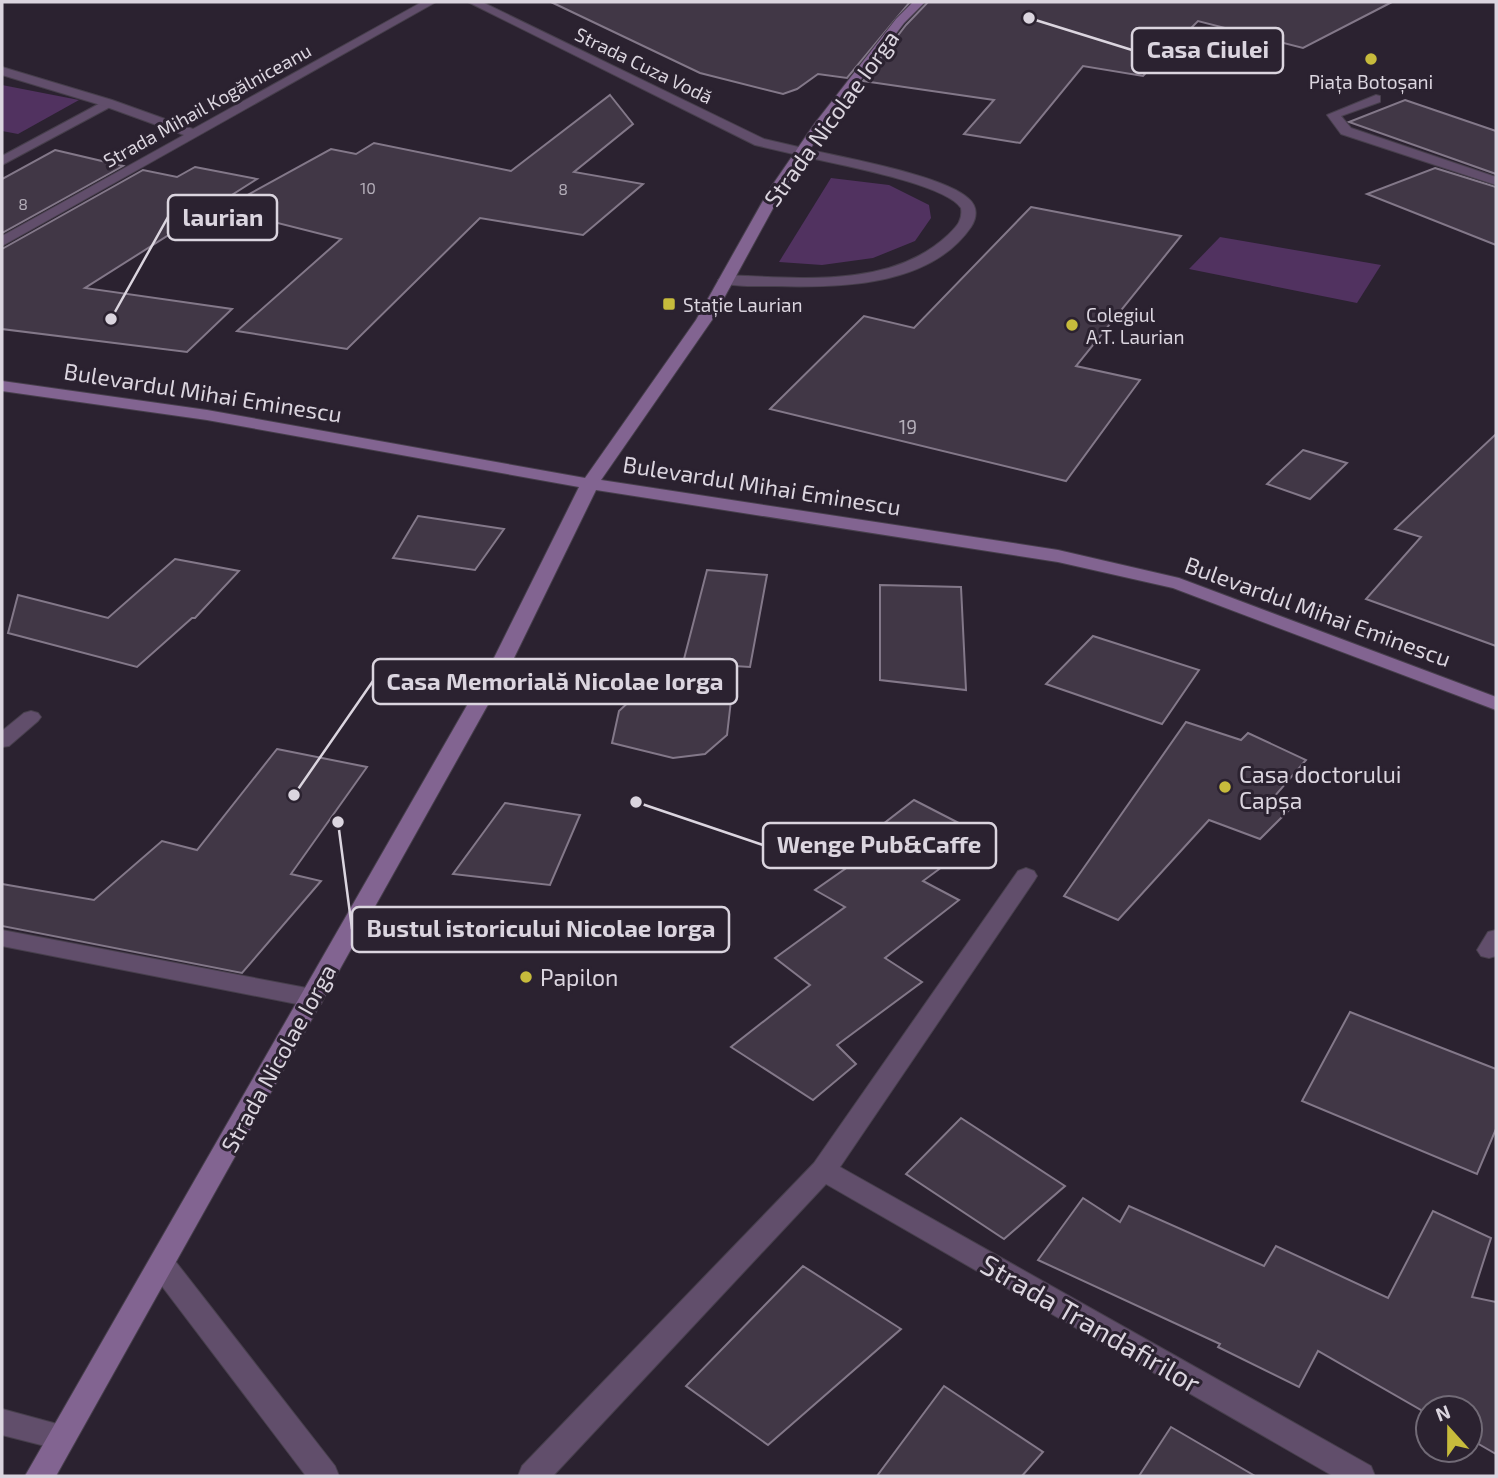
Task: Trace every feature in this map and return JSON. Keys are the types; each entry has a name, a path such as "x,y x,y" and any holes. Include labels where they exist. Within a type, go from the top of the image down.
{"main road":[{"name":"Strada Nicolae Iorga","path":"40,1476 503,660 590,484 704,320 776,190 851,83 919,2"},
{"name":"Bulevardul Mihai Eminescu","path":"2,386 207,415 590,484 1058,556 1179,583 1496,704"}],"street":[{"name":"Strada Mihail Kogălniceanu","path":"2,242 430,2"},
{"name":"Strada Cuza Vodă","path":"474,2 760,142 944,189 966,202 970,210 967,222 943,250 926,260 891,271 806,282 726,280"},
{"path":"2,71 108,103 194,134"},
{"path":"1376,99 1334,115 1337,123 1346,131 1496,181"},
{"path":"2,161 108,103"},
{"path":"2,741 31,717"},
{"path":"533,1476 823,1170 1026,876"},
{"path":"2,938 312,998"},
{"name":"Strada Trandafirilor","path":"823,1170 1360,1476"},
{"path":"162,1265 324,1476"},
{"path":"2,1423 61,1437"}],"shaded area":[{"path":"2,85 79,100 18,134 2,131"},
{"path":"831,178 889,185 929,205 931,218 915,241 873,258 822,265 779,262"},
{"path":"1220,237 1381,265 1357,303 1189,269"}],"building":[{"path":"551,2 910,2 847,78 818,74 797,89 783,94 700,73"},
{"path":"928,2 1392,2 1303,48 1198,21 1143,76 1083,66 1020,143 964,134 994,100 863,81 906,25"},
{"path":"610,95 633,124 574,172 643,184 583,235 480,218 347,349 237,331 341,239 222,209 331,149 356,154 374,143 511,171"},
{"path":"1405,100 1496,131 1496,174 1349,122"},
{"path":"55,150 123,166 2,233 2,179"},
{"path":"195,167 257,179 85,288 232,309 187,352 2,329 2,249 143,170 177,177"},
{"path":"1435,168 1496,187 1496,245 1367,194"},
{"path":"1031,207 1181,236 1076,366 1140,380 1066,481 770,409 864,316 914,328"},
{"path":"1496,434 1496,646 1366,599 1421,537 1395,529"},
{"path":"1303,450 1347,463 1310,499 1267,484"},
{"path":"418,516 504,529 475,570 393,558"},
{"path":"175,559 239,571 195,618 137,667 8,633 18,595 108,618"},
{"path":"707,570 767,575 750,667 735,666 727,735 705,754 673,758 612,743 619,711 634,697 652,701 684,659"},
{"path":"880,585 961,587 966,690 880,680"},
{"path":"1093,636 1199,670 1162,724 1046,684"},
{"path":"1186,722 1241,740 1248,733 1306,760 1273,798 1293,806 1260,839 1209,820 1118,920 1064,896"},
{"path":"277,749 367,767 291,874 321,881 242,973 2,926 2,884 94,900 162,841 197,850"},
{"path":"914,800 984,836 923,881 959,900 885,958 922,982 837,1045 856,1064 813,1100 731,1047 810,985 775,958 845,907 815,890 882,843 869,835"},
{"path":"505,803 580,815 550,885 453,874"},
{"path":"1350,1012 1496,1069 1496,1129 1477,1174 1302,1101"},
{"path":"961,1118 1065,1186 1004,1239 906,1174"},
{"path":"1083,1198 1120,1222 1129,1206 1264,1266 1276,1246 1388,1298 1433,1211 1491,1238 1472,1297 1496,1302 1496,1454 1484,1447 1484,1394 1414,1394 1414,1406 1318,1351 1299,1387 1218,1347 1220,1344 1038,1260"},
{"path":"803,1266 901,1329 768,1445 686,1386"},
{"path":"944,1386 1043,1452 1022,1476 877,1476"},
{"path":"1171,1427 1255,1476 1139,1476"}],"place":[{"name":"Casa Ciulei","path":"1029,18"},
{"name":"Piața Botoșani","path":"1371,59"},
{"name":"Stație Laurian","path":"669,304"},
{"name":"laurian","path":"111,319"},
{"name":"Colegiul A.T. Laurian","path":"1072,325"},
{"name":"Casa doctorului Capșa","path":"1225,787"},
{"name":"Casa Memorială Nicolae Iorga","path":"294,795"},
{"name":"Wenge Pub&Caffe","path":"636,802"},
{"name":"Bustul istoricului Nicolae Iorga","path":"338,822"},
{"name":"Papilon","path":"526,977"}]}
